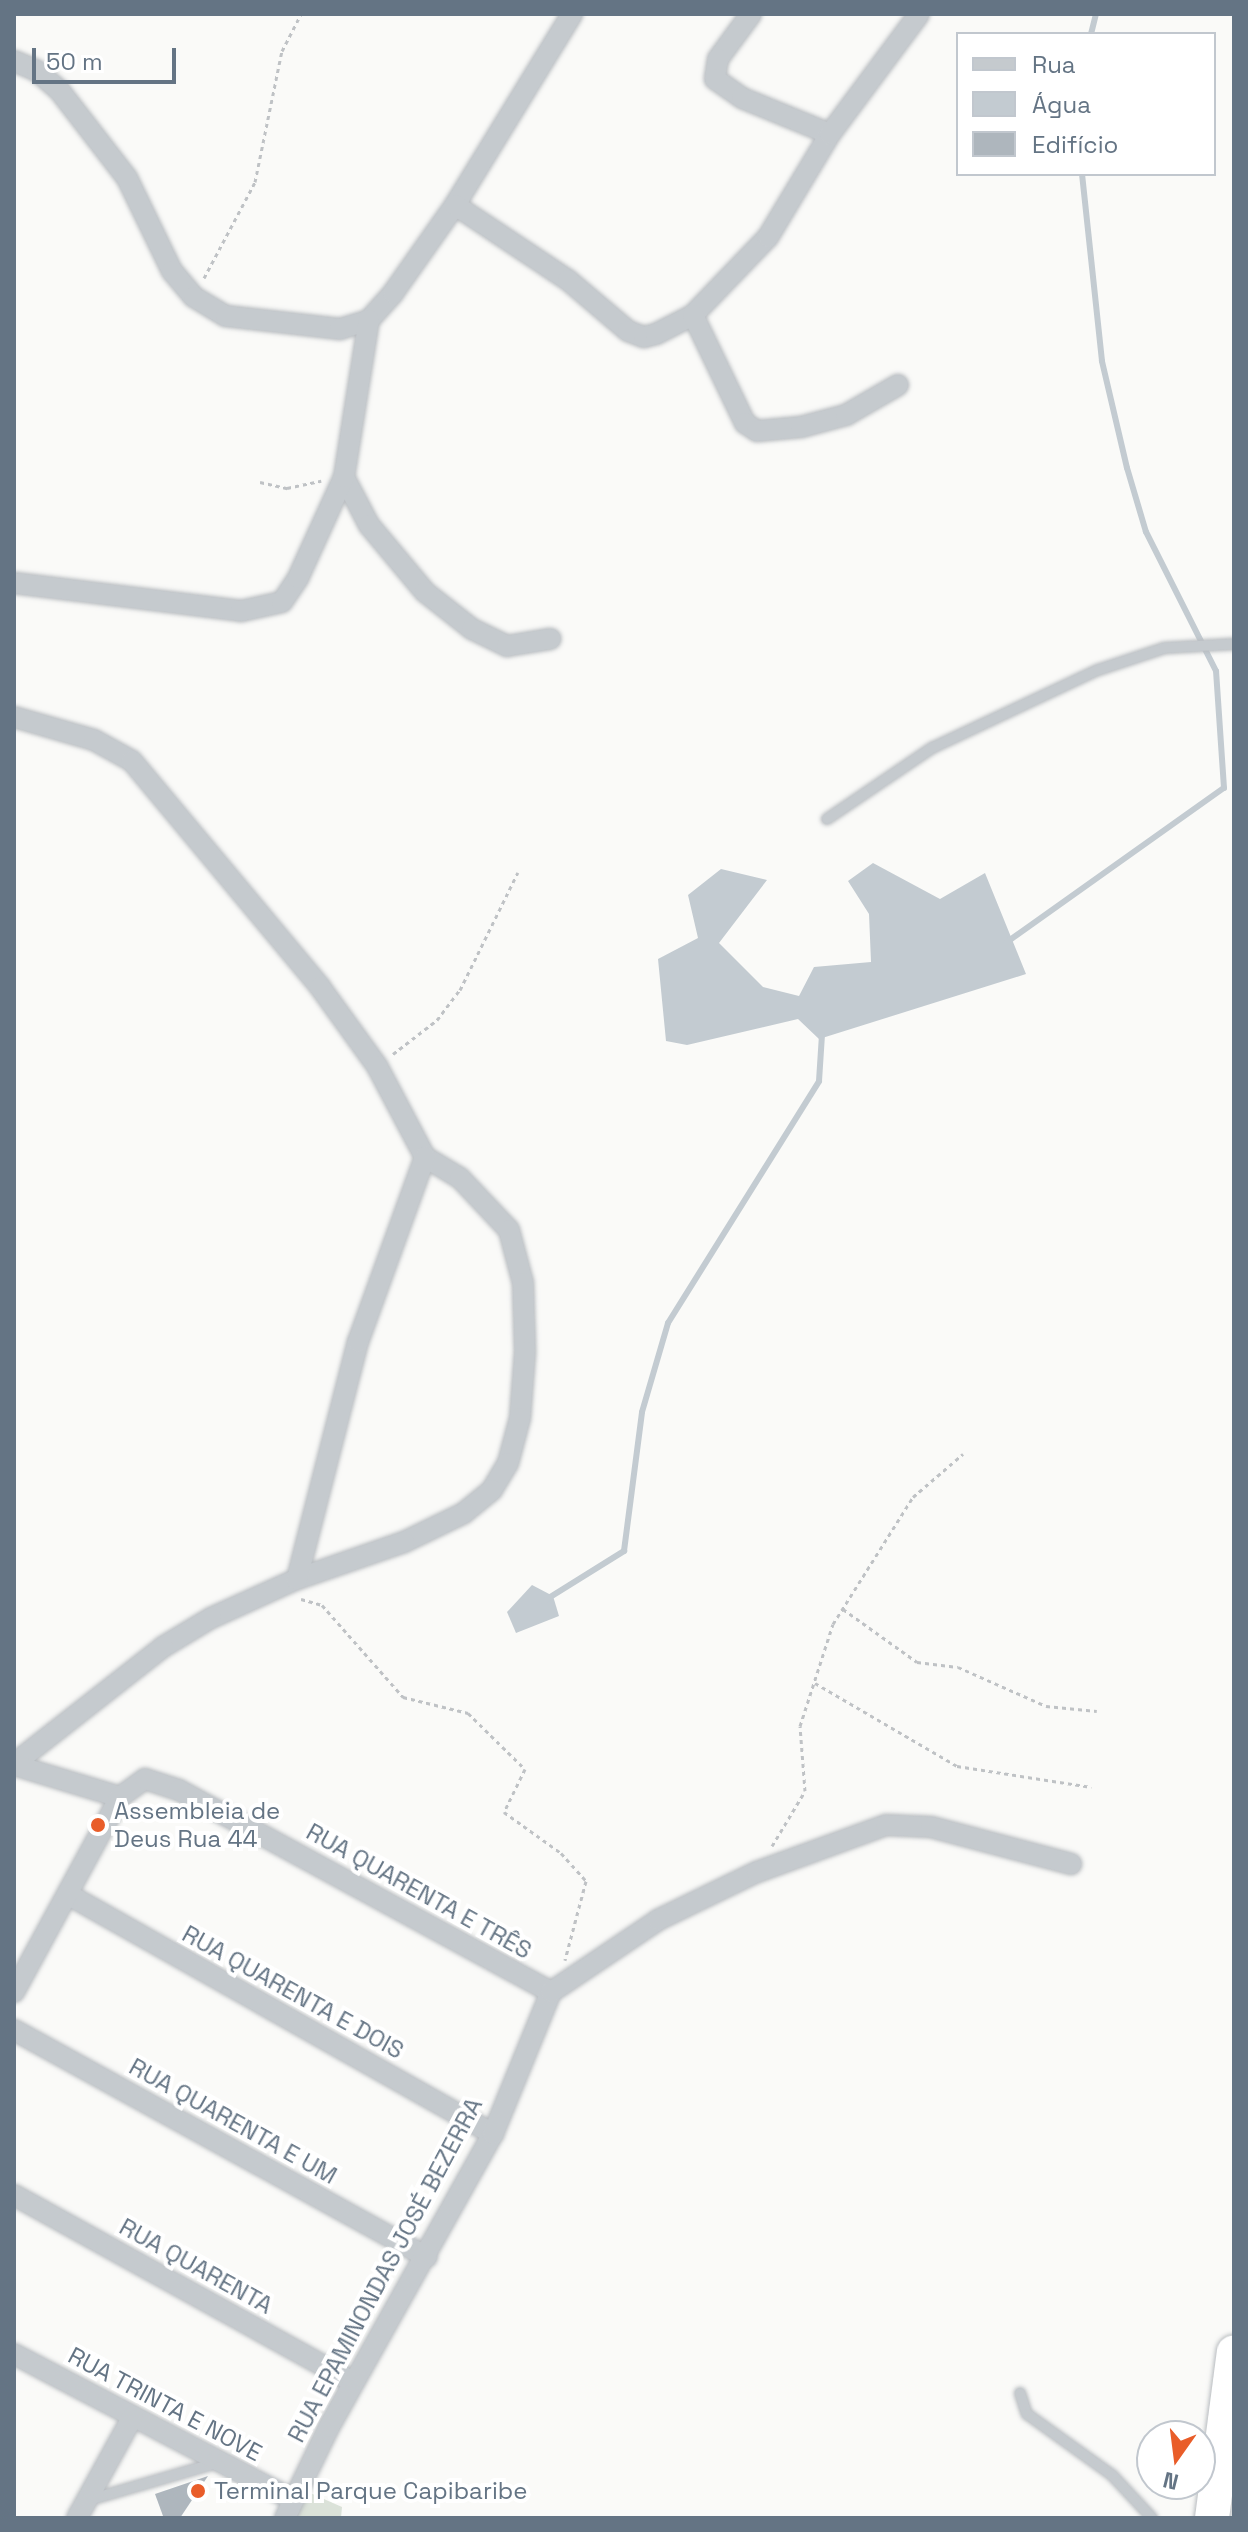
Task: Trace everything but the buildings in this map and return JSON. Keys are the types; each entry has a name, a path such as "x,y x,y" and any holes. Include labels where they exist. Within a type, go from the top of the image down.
{"highway":[{"path":"1212,2518 1234,2352"}],"street":[{"path":"14,583 158,604 268,609 282,602 298,578 344,477 369,320 455,205 572,14"},
{"path":"751,14 718,59 715,79 742,98 830,134"},
{"path":"455,205 568,280 628,331 644,337 656,334 693,315 768,237 830,134 919,14"},
{"path":"14,61 37,71 59,90 108,153 151,220 172,271 194,297 226,316 268,323 340,329 369,320"},
{"path":"693,315 745,423 757,431 801,427 846,415 898,385"},
{"path":"344,477 369,525 425,592 460,620 507,646 550,639"},
{"path":"14,717 94,740 132,761 320,987 377,1066 425,1157 460,1178 509,1230 523,1283 525,1352 520,1418 508,1463 492,1490 464,1513 404,1542 297,1579 211,1618 163,1647 14,1764"},
{"path":"297,1579 358,1342 401,1211 425,1157"},
{"name":"RUA QUARENTA E TRÊS","path":"14,1764 126,1790 157,1780 551,1992"},
{"path":"14,1992 126,1790"},
{"path":"551,1992 658,1920 757,1872 886,1825 906,1823 1071,1864"},
{"name":"RUA QUARENTA E DOIS","path":"69,1895 493,2134"},
{"name":"RUA EPAMINONDAS JOSÉ BEZERRA","path":"288,2509 353,2382 427,2257 493,2134 551,1992"},
{"name":"RUA QUARENTA E UM","path":"14,2030 427,2257"},
{"name":"RUA QUARENTA","path":"14,2195 353,2382"},
{"name":"RUA TRINTA E NOVE","path":"14,2354 220,2462 288,2509"},
{"path":"82,2509 133,2416"}],"lane":[{"path":"827,819 932,748 1098,670 1164,648 1234,644"},
{"path":"1020,2393 1027,2414 1112,2475 1152,2518"},
{"path":"82,2509 220,2462"}],"path":[{"path":"194,297 255,182 282,51 301,14"},
{"path":"260,482 287,488 344,477"},
{"path":"377,1066 437,1020 460,990 518,872"},
{"path":"757,1872 805,1791 800,1726 843,1609 913,1497 963,1454"},
{"path":"274,1592 322,1605 403,1697 468,1713 525,1769 504,1812 561,1853 586,1881 564,1965 551,1992"},
{"path":"843,1609 917,1662 958,1667 1046,1706 1097,1711"},
{"path":"814,1683 957,1766 1091,1787"}],"shaded area":[{"path":"308,2492 342,2507 341,2518 292,2518"}],"water":[{"path":"873,863 940,899 985,873 1026,974 819,1039 798,1019 687,1045 666,1041 658,959 698,938 688,895 721,869 767,880 719,943 763,987 799,996 814,967 871,962 869,914 848,881"},
{"path":"532,1585 553,1596 559,1616 516,1633 507,1612"}],"waterway":[{"path":"1092,32 1096,14"},
{"path":"1007,942 1224,788 1216,671 1146,532 1127,468 1102,361 1082,176"},
{"path":"547,1599 624,1551 642,1412 668,1323 819,1081 822,1035"}],"place":[{"name":"Assembleia de Deus Rua 44","path":"98,1825"},
{"name":"Terminal Parque Capibaribe","path":"198,2491"}]}
